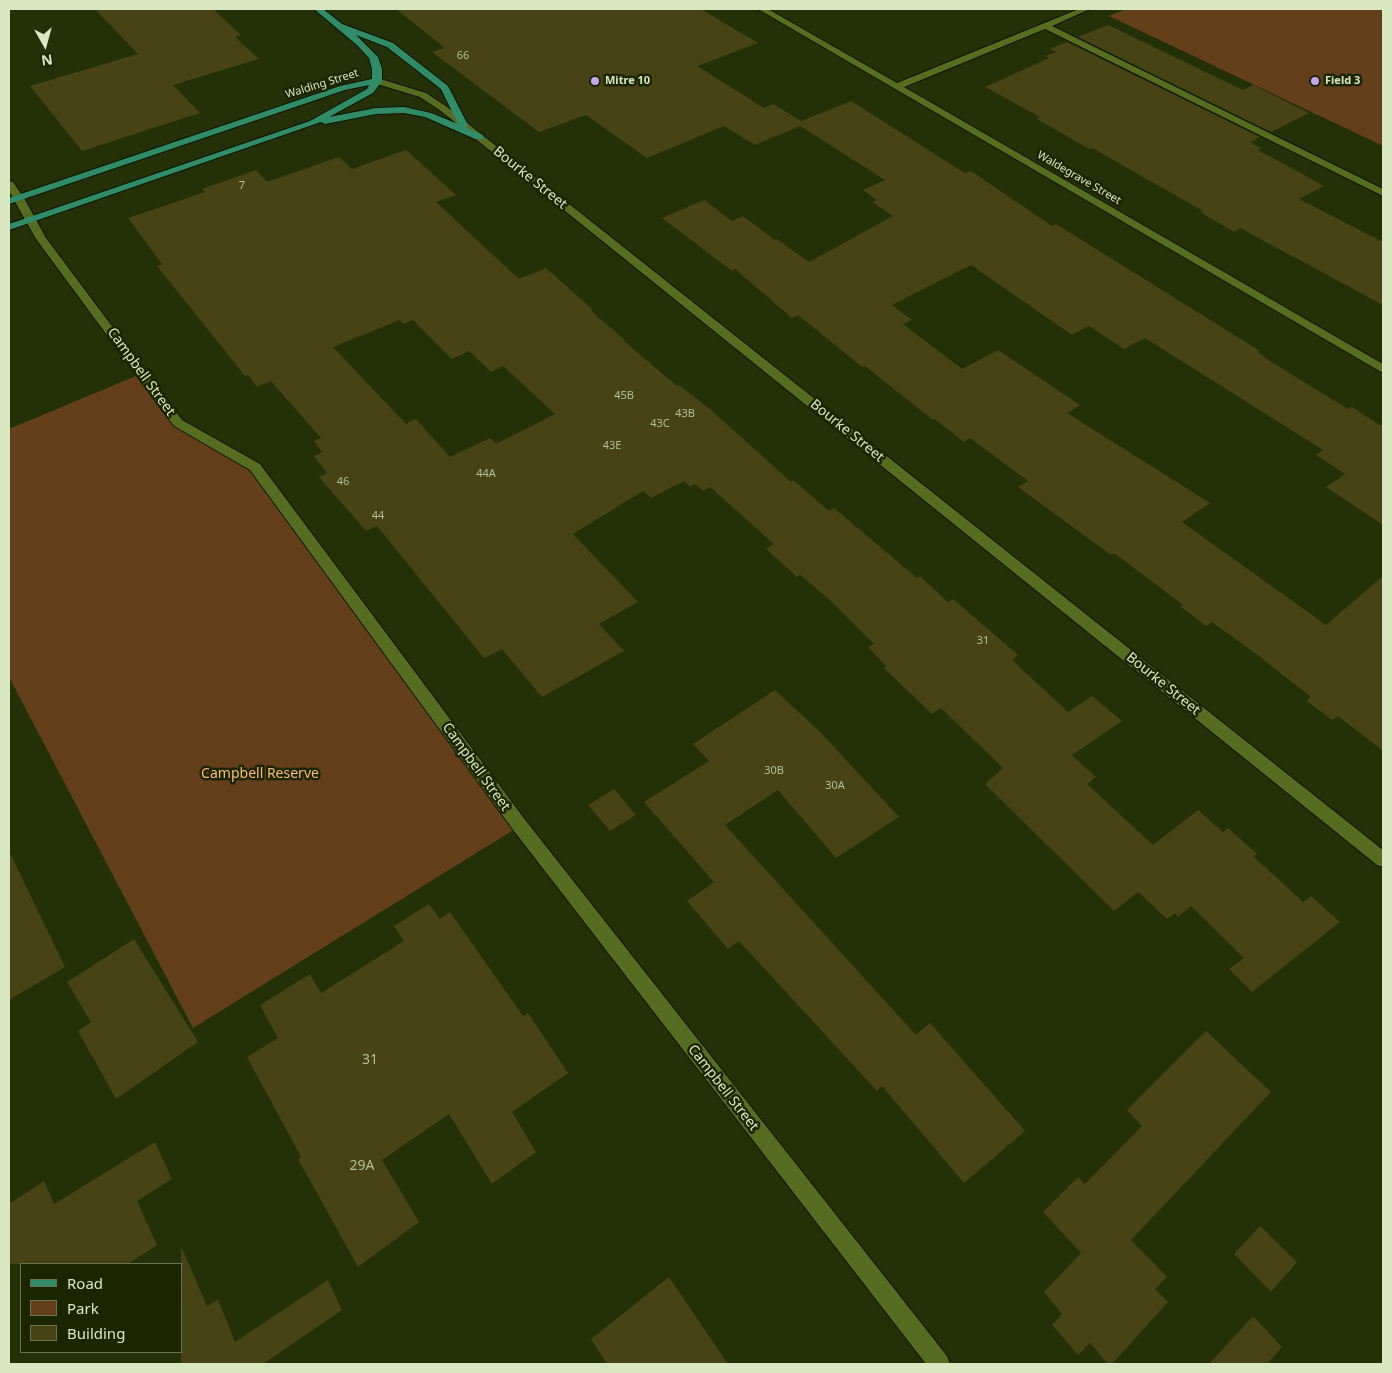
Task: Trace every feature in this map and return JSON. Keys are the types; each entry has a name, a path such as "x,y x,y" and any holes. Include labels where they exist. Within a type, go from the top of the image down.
{"main road":[{"path":"318,9 360,42 373,57 377,69 377,81"},
{"path":"340,26 390,45 445,88 463,124"},
{"name":"Walding Street","path":"9,227 313,123 334,110 356,100 370,90 377,81"},
{"name":"Walding Street","path":"14,200 342,88 377,81"},
{"path":"313,123 376,111 404,110 428,116 479,137"}],"street":[{"name":"Waldegrave Street","path":"762,9 1383,369"},
{"path":"897,87 1086,9"},
{"path":"1045,26 1383,193"},
{"name":"Bourke Street","path":"377,81 423,95 463,124 1383,860"},
{"name":"Campbell Street","path":"9,184 14,200 31,220 41,239 143,373 178,423 256,466 520,826 939,1364"}],"green space":[{"name":"Field 3","path":"1126,9 1383,9 1383,146 1109,16"},
{"name":"Campbell Reserve","path":"143,373 178,423 255,467 520,826 193,1028 9,677 9,429"}],"building":[{"path":"95,9 213,9 241,35 235,37 259,59 173,85 200,113 82,151 30,86 138,54"},
{"path":"396,9 701,9 758,43 697,66 764,108 773,104 801,121 851,101 965,173 971,171 1052,226 1056,224 1260,351 1258,352 1270,361 1348,409 1352,407 1383,427 1383,525 1326,487 1345,474 1316,455 1323,450 1145,338 1124,349 1089,326 1072,335 971,265 892,305 912,320 903,324 962,369 998,350 1080,405 1067,413 1210,503 1182,522 1326,625 1383,576 1383,751 1338,716 1332,720 1307,701 1311,697 1251,650 1212,622 1206,626 1181,607 1183,605 1114,553 1111,555 1018,487 1028,481 970,438 964,442 935,419 933,420 865,366 862,367 798,315 792,318 735,269 732,271 662,218 704,200 732,221 743,216 809,262 893,216 872,202 877,200 863,190 885,180 800,126 755,145 724,126 647,158 586,115 539,132 432,52 445,48"},
{"path":"1108,25 1243,90 1253,85 1309,113 1271,132 1078,37"},
{"path":"1067,42 1260,137 1250,142 1261,148 1258,150 1324,186 1299,199 1383,242 1383,305 1240,228 1234,232 1200,212 1203,211 1092,148 1089,149 1037,119 1040,117 985,87 1049,58 1045,56 1056,52 1050,49"},
{"path":"406,150 456,195 436,202 519,279 546,268 624,341 677,386 679,385 710,409 791,482 793,480 829,511 834,508 917,578 920,576 948,602 953,599 1018,655 1012,660 1068,712 1092,696 1122,721 1072,755 1096,777 1087,784 1153,845 1198,810 1223,832 1228,828 1257,854 1253,856 1303,902 1311,896 1340,922 1252,992 1229,969 1244,958 1191,906 1178,917 1175,913 1167,919 1138,892 1114,911 985,784 1003,768 941,708 932,714 884,668 886,666 868,647 874,644 831,601 800,575 797,577 766,549 774,544 710,487 703,491 695,484 690,487 684,481 651,498 643,491 573,534 638,602 599,624 624,651 542,697 502,649 484,658 377,526 366,531 319,477 327,473 314,456 322,452 314,441 321,438 271,381 257,387 248,375 245,376 157,266 162,264 128,218 205,192 202,189 256,170 267,182 339,157 352,169","holes":["400,320 403,324 413,320 452,359 469,351 491,372 503,366 555,414 496,444 490,438 450,457 416,419 406,424 333,347"]},
{"path":"775,690 823,735 899,817 836,858 778,790 725,825 916,1035 930,1023 1025,1131 964,1183 882,1086 877,1091 739,941 728,949 687,901 714,882 644,802 709,761 693,744"},
{"path":"614,789 636,815 610,831 588,805"},
{"path":"9,851 65,967 9,1000"},
{"path":"429,904 440,919 450,912 523,1016 528,1013 568,1073 512,1112 536,1152 492,1184 449,1114 382,1160 419,1222 358,1267 298,1159 301,1157 247,1057 278,1038 260,1005 310,974 321,993 404,941 394,926"},
{"path":"134,939 198,1042 116,1099 78,1031 91,1022 67,982"},
{"path":"1206,1031 1271,1092 1131,1240 1167,1277 1155,1289 1168,1302 1112,1364 1108,1364 1090,1343 1078,1355 1052,1325 1062,1314 1044,1292 1081,1253 1043,1212 1078,1177 1085,1184 1142,1126 1127,1110"},
{"path":"155,1142 172,1179 137,1201 157,1245 130,1263 9,1264 9,1204 44,1181 54,1204"},
{"path":"1260,1226 1297,1262 1271,1292 1234,1254"},
{"path":"181,1246 207,1306 218,1299 235,1342 328,1280 342,1310 263,1364 181,1364"},
{"path":"669,1277 728,1364 607,1364 591,1339"},
{"path":"1253,1316 1282,1347 1267,1364 1209,1364"}],"place":[{"name":"Mitre 10","path":"595,81"},
{"name":"Field 3","path":"1315,81"}]}
